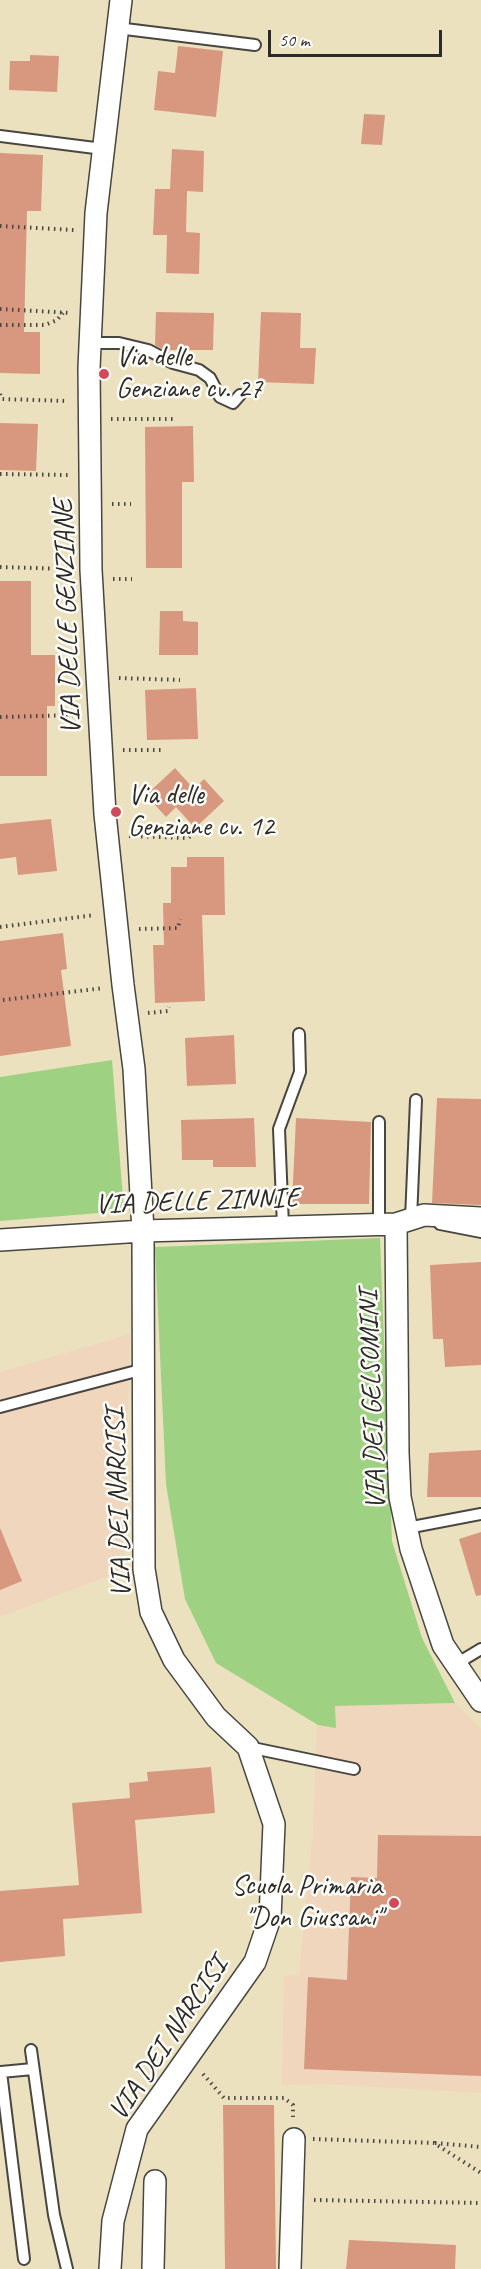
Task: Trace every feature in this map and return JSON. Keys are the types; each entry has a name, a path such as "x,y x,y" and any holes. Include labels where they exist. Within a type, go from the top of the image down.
{"street":[{"name":"VIA DELLE GENZIANE","path":"121,0 95,231 90,343 91,570 108,836 134,1069 143,1231"},
{"name":"VIA DELLE ZINNIE","path":"0,1240 143,1231 481,1218"},
{"name":"VIA DEI GELSOMINI","path":"403,1220 398,1453 400,1497 411,1550 443,1645 481,1701"},
{"name":"VIA DEI NARCISI","path":"110,2269 112,2221 137,2129 255,1962 270,1918 274,1824 248,1747 216,1717 174,1660 151,1612 144,1569 143,1231"},
{"path":"290,2269 294,2139"},
{"path":"153,2269 155,2181"}],"lane":[{"path":"117,28 255,45"},
{"path":"0,136 103,149"},
{"path":"90,343 119,343 148,350 173,363 199,370 210,378 220,397 233,403 240,395"},
{"path":"283,1226 279,1129 300,1072 299,1034"},
{"path":"403,1220 416,1100"},
{"path":"379,1122 403,1220"},
{"path":"403,1220 481,1232"},
{"path":"0,1407 144,1369"},
{"path":"406,1528 481,1514"},
{"path":"456,1664 481,1649"},
{"path":"248,1747 354,1769"},
{"path":"31,2050 54,2215 67,2269"},
{"path":"24,2259 1,2072 33,2068"}],"path":[{"path":"0,226 95,231"},
{"path":"0,309 63,313 92,312"},
{"path":"0,325 45,325 57,320 63,313"},
{"path":"0,394 2,399 177,419"},
{"path":"0,474 90,476"},
{"path":"0,567 91,570"},
{"path":"97,678 180,680"},
{"path":"0,717 100,715"},
{"path":"102,749 162,750"},
{"path":"108,836 189,838 194,833 192,826"},
{"path":"0,927 116,921 178,928 180,920"},
{"path":"3,1000 123,985"},
{"path":"187,2056 224,2098 284,2098 293,2105 294,2139 434,2143 481,2147"},
{"path":"434,2143 481,2173"},
{"path":"292,2200 481,2203"}],"shaded area":[{"path":"130,1334 124,1570 0,1617 0,1372"},
{"name":"Scuola Primaria \"Don Giussani\"","path":"455,1703 481,1729 481,2093 322,2084 282,2085 284,1976 299,1975 313,1831 317,1725 336,1727 335,1706"}],"green space":[{"path":"112,1060 124,1211 0,1221 0,1077"},
{"path":"380,1238 392,1541 422,1638 455,1703 335,1706 336,1728 318,1725 216,1663 185,1599 166,1484 155,1247"}],"building":[{"path":"178,46 223,51 216,117 154,110 158,71 175,73"},
{"path":"30,55 59,56 57,92 9,90 10,61 30,61"},
{"path":"364,114 385,115 382,145 361,144"},
{"path":"172,149 204,151 203,192 187,191 186,232 200,233 199,274 166,273 167,235 153,235 155,189 170,189"},
{"path":"0,153 43,155 41,211 27,211 24,332 40,332 40,374 0,373"},
{"path":"156,312 214,313 213,350 164,350 155,345"},
{"path":"261,312 301,313 300,348 316,348 314,384 258,382"},
{"path":"0,423 38,424 36,471 0,470"},
{"path":"193,426 194,482 182,482 182,568 146,568 145,427"},
{"path":"0,581 31,581 31,655 55,655 55,706 47,706 47,776 0,776"},
{"path":"160,611 183,611 183,621 198,622 198,655 159,655"},
{"path":"196,688 198,739 147,740 145,690"},
{"path":"175,768 194,789 204,779 224,801 195,828 176,807 166,817 146,795"},
{"path":"51,819 57,871 18,875 16,857 0,859 0,824"},
{"path":"187,857 224,857 225,915 202,915 205,1001 155,1003 153,945 164,945 163,903 171,903 171,867 187,867"},
{"path":"63,933 67,969 61,970 71,1046 0,1056 0,941"},
{"path":"234,1035 236,1084 187,1086 185,1038"},
{"path":"437,1098 481,1099 481,1205 432,1203"},
{"path":"254,1118 256,1167 213,1167 213,1160 182,1160 181,1120"},
{"path":"296,1118 371,1122 369,1204 292,1204"},
{"path":"481,1262 481,1365 445,1367 443,1339 433,1339 430,1265"},
{"path":"481,1450 481,1497 427,1497 429,1453"},
{"path":"0,1528 22,1581 0,1590"},
{"path":"481,1532 481,1595 476,1596 459,1539"},
{"path":"211,1767 215,1813 135,1820 142,1913 63,1919 65,1956 0,1962 0,1891 79,1885 72,1803 130,1798 129,1783 148,1781 147,1772"},
{"path":"378,1835 481,1836 481,2076 304,2069 308,1977 347,1980 351,1877 377,1878"},
{"path":"223,2105 274,2105 276,2269 225,2269"},
{"path":"349,2240 456,2245 455,2269 346,2269"}],"place":[{"name":"Via delle Genziane cv. 27","path":"104,374"},
{"name":"Via delle Genziane cv. 12","path":"116,812"},
{"name":"Scuola Primaria \"Don Giussani\"","path":"394,1903"}]}
